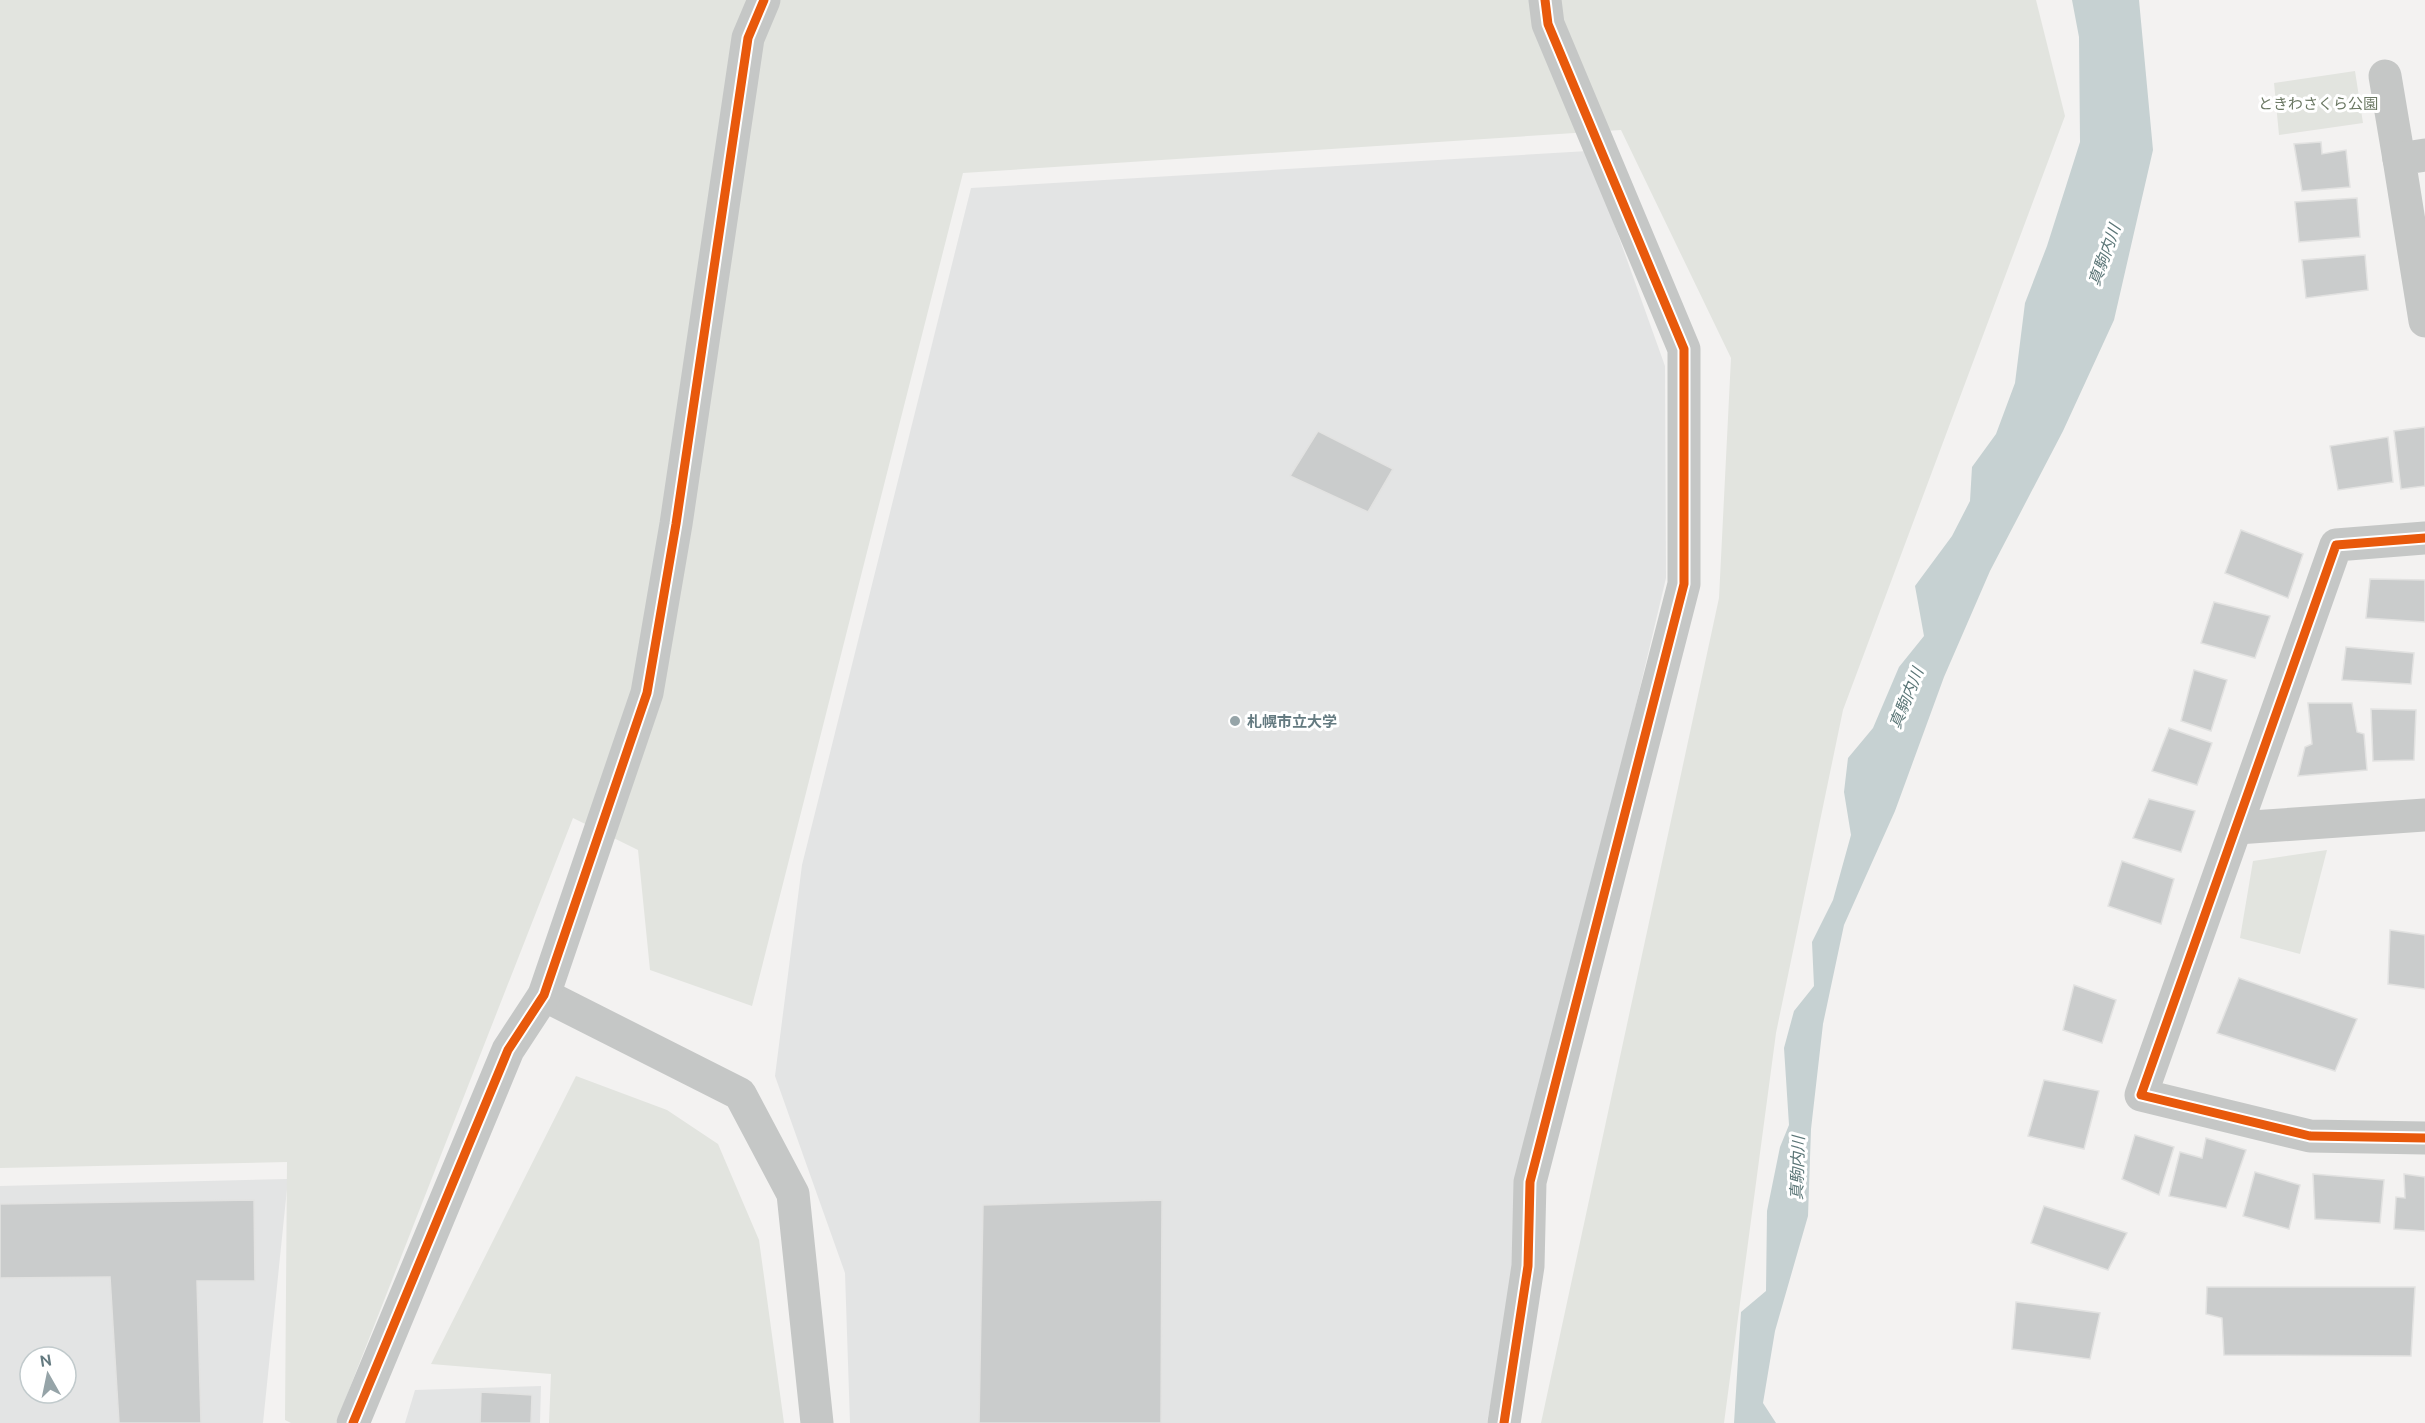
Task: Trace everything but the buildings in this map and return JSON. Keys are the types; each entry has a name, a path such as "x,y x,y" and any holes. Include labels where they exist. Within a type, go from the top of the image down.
{"street":[{"path":"353,1423 508,1050 544,995 647,693 676,524 748,38 764,0"},
{"path":"1504,1423 1528,1266 1530,1182 1684,584 1684,350 1548,24 1545,0"},
{"path":"2385,76 2412,157 2425,321"},
{"path":"2425,538 2336,545 2141,1095 2310,1137 2425,1138"},
{"path":"2237,828 2425,815"},
{"path":"544,995 740,1094 793,1194 817,1423"}],"shaded area":[{"name":"札幌市立大学","path":"1588,151 1665,366 1666,578 1557,1038 1487,1423 850,1423 845,1273 775,1076 802,865 971,188"},
{"path":"288,1179 263,1423 0,1423 0,1186"},
{"path":"541,1386 540,1423 405,1423 415,1390"}],"green space":[{"path":"0,0 2036,0 2065,116 1843,710 1776,1033 1724,1423 1541,1423 1719,598 1731,358 1621,130 963,173 752,1006 650,970 638,850 573,818 336,1423 291,1423 285,1420 287,1162 0,1168"},
{"name":"ときわさくら公園","path":"2355,71 2363,123 2279,135 2274,83"},
{"path":"2327,850 2300,954 2240,938 2253,861"},
{"path":"576,1076 667,1110 718,1144 759,1240 784,1423 549,1423 551,1374 431,1364"}],"water":[{"name":"真駒内川","path":"2072,0 2139,0 2153,150 2114,320 2063,431 1990,571 1944,677 1895,811 1844,925 1823,1024 1811,1129 1808,1216 1775,1331 1763,1403 1776,1423 1734,1423 1741,1312 1766,1291 1767,1211 1780,1147 1789,1125 1784,1048 1794,1011 1814,986 1812,942 1833,900 1851,835 1844,792 1848,758 1873,728 1899,667 1924,636 1915,586 1952,536 1970,501 1972,467 1996,434 2015,383 2025,303 2047,246 2080,142 2079,37"}],"cycle path":[{"path":"353,1423 508,1050 544,995 647,693 676,524 748,38 764,0"},
{"path":"1504,1423 1528,1266 1530,1182 1684,584 1684,349 1548,24 1545,0"},
{"path":"2425,538 2336,545 2141,1095 2310,1136 2425,1138"}],"place":[{"name":"札幌市立大学","path":"1235,721"}]}
